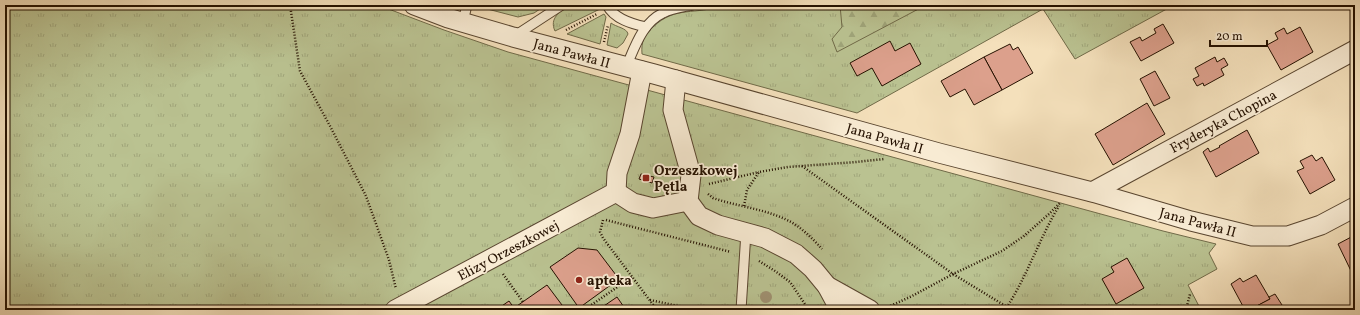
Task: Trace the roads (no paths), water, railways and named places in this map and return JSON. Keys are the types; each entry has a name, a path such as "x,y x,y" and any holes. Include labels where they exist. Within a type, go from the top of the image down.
{"street":[{"name":"Jana Pawła II","path":"414,5 448,18 465,14 513,37 676,80 939,153 1092,192 1191,221 1252,236 1288,236 1321,225 1355,207"},
{"name":"Fryderyka Chopina","path":"1092,192 1355,50"},
{"path":"634,69 630,134 617,173 616,192 633,203 653,208 688,201"},
{"path":"676,80 672,110 691,175 688,201 700,216 718,225 765,238 796,254 813,269 827,286 840,310"},
{"name":"Elizy Orzeszkowej","path":"399,309 616,192"},
{"path":"827,286 879,309"}],"lane":[{"path":"513,37 562,5"},
{"path":"634,69 638,39 649,22 668,8 694,5"},
{"path":"607,6 621,18 646,27"},
{"path":"741,310 746,232"}],"place":[{"name":"Orzeszkowej Pętla","path":"646,178"},
{"name":"apteka","path":"579,280"}]}
